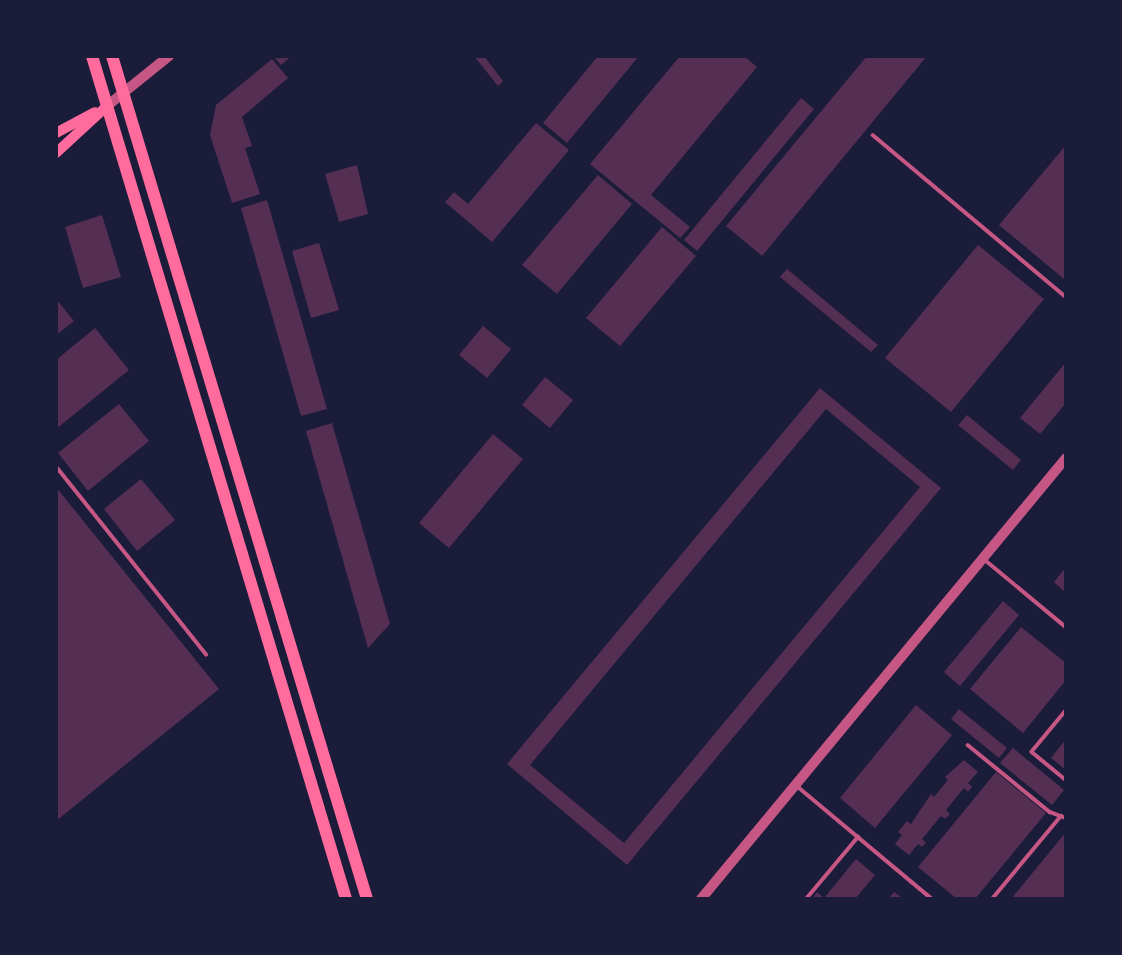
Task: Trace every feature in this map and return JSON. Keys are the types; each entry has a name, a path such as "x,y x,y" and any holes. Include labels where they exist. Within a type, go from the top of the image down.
{"highway":[{"path":"92,56 346,899"},
{"path":"112,56 367,899"}],"main road":[{"path":"56,133 107,106"},
{"path":"56,153 107,106"}],"street":[{"path":"107,106 169,56"},
{"path":"701,899 1066,458"}],"lane":[{"path":"873,135 1066,297"},
{"path":"56,467 206,654"},
{"path":"983,558 1066,627"},
{"path":"1066,711 1032,752 1066,780"},
{"path":"968,744 1050,812 1066,818"},
{"path":"795,785 932,899"},
{"path":"992,899 1060,816"},
{"path":"806,899 858,837"}],"building":[{"path":"273,56 292,56 281,65"},
{"path":"474,56 484,56 503,81 498,86"},
{"path":"598,56 639,56 567,143 543,123"},
{"path":"680,56 744,56 757,67 651,195 690,227 680,238 590,164"},
{"path":"867,56 927,56 762,256 726,226"},
{"path":"272,59 288,78 242,117 252,146 245,148 260,194 232,203 210,135 216,105"},
{"path":"801,98 814,109 697,251 684,240"},
{"path":"536,123 569,150 492,242 445,202 454,192 468,204"},
{"path":"1066,145 1066,276 1064,279 999,225"},
{"path":"357,165 368,214 339,222 325,174"},
{"path":"598,175 632,204 557,294 522,265"},
{"path":"267,200 327,409 301,416 241,208"},
{"path":"102,215 121,277 83,288 65,227"},
{"path":"662,227 696,256 620,346 586,318"},
{"path":"319,243 339,310 311,318 292,251"},
{"path":"978,245 1044,299 951,412 885,358"},
{"path":"787,269 878,345 871,352 780,277"},
{"path":"56,299 74,321 56,335"},
{"path":"483,326 511,349 487,378 459,355"},
{"path":"95,328 129,370 56,429 56,360"},
{"path":"1066,362 1066,403 1040,434 1020,418"},
{"path":"545,377 573,400 550,428 522,405"},
{"path":"820,388 941,488 627,865 507,764","holes":["826,409 920,487 624,843 530,765"]},
{"path":"119,404 149,441 88,491 58,453"},
{"path":"967,415 1021,460 1013,470 958,425"},
{"path":"332,423 390,624 368,648 306,431"},
{"path":"493,434 523,459 449,548 419,523"},
{"path":"141,479 175,520 137,551 104,509"},
{"path":"56,487 219,689 56,821"},
{"path":"1066,567 1066,593 1054,582"},
{"path":"1003,601 1019,615 960,686 944,672"},
{"path":"1021,627 1066,663 1066,680 1023,733 970,689"},
{"path":"916,705 952,735 875,828 840,798"},
{"path":"959,709 1007,748 999,758 951,719"},
{"path":"1066,739 1066,770 1051,758"},
{"path":"1013,748 1064,790 1052,805 1000,763"},
{"path":"964,760 978,772 968,783 972,787 968,792 964,788 946,810 950,814 945,819 941,816 922,839 926,843 922,847 918,844 909,855 895,844 902,835 898,832 907,821 911,824 931,794 934,797 948,780 945,777"},
{"path":"996,772 1046,813 975,899 957,899 918,867"},
{"path":"1066,832 1066,899 1011,899"},
{"path":"856,859 875,875 855,899 812,899 817,892 824,898"},
{"path":"894,892 903,899 888,899"}]}
